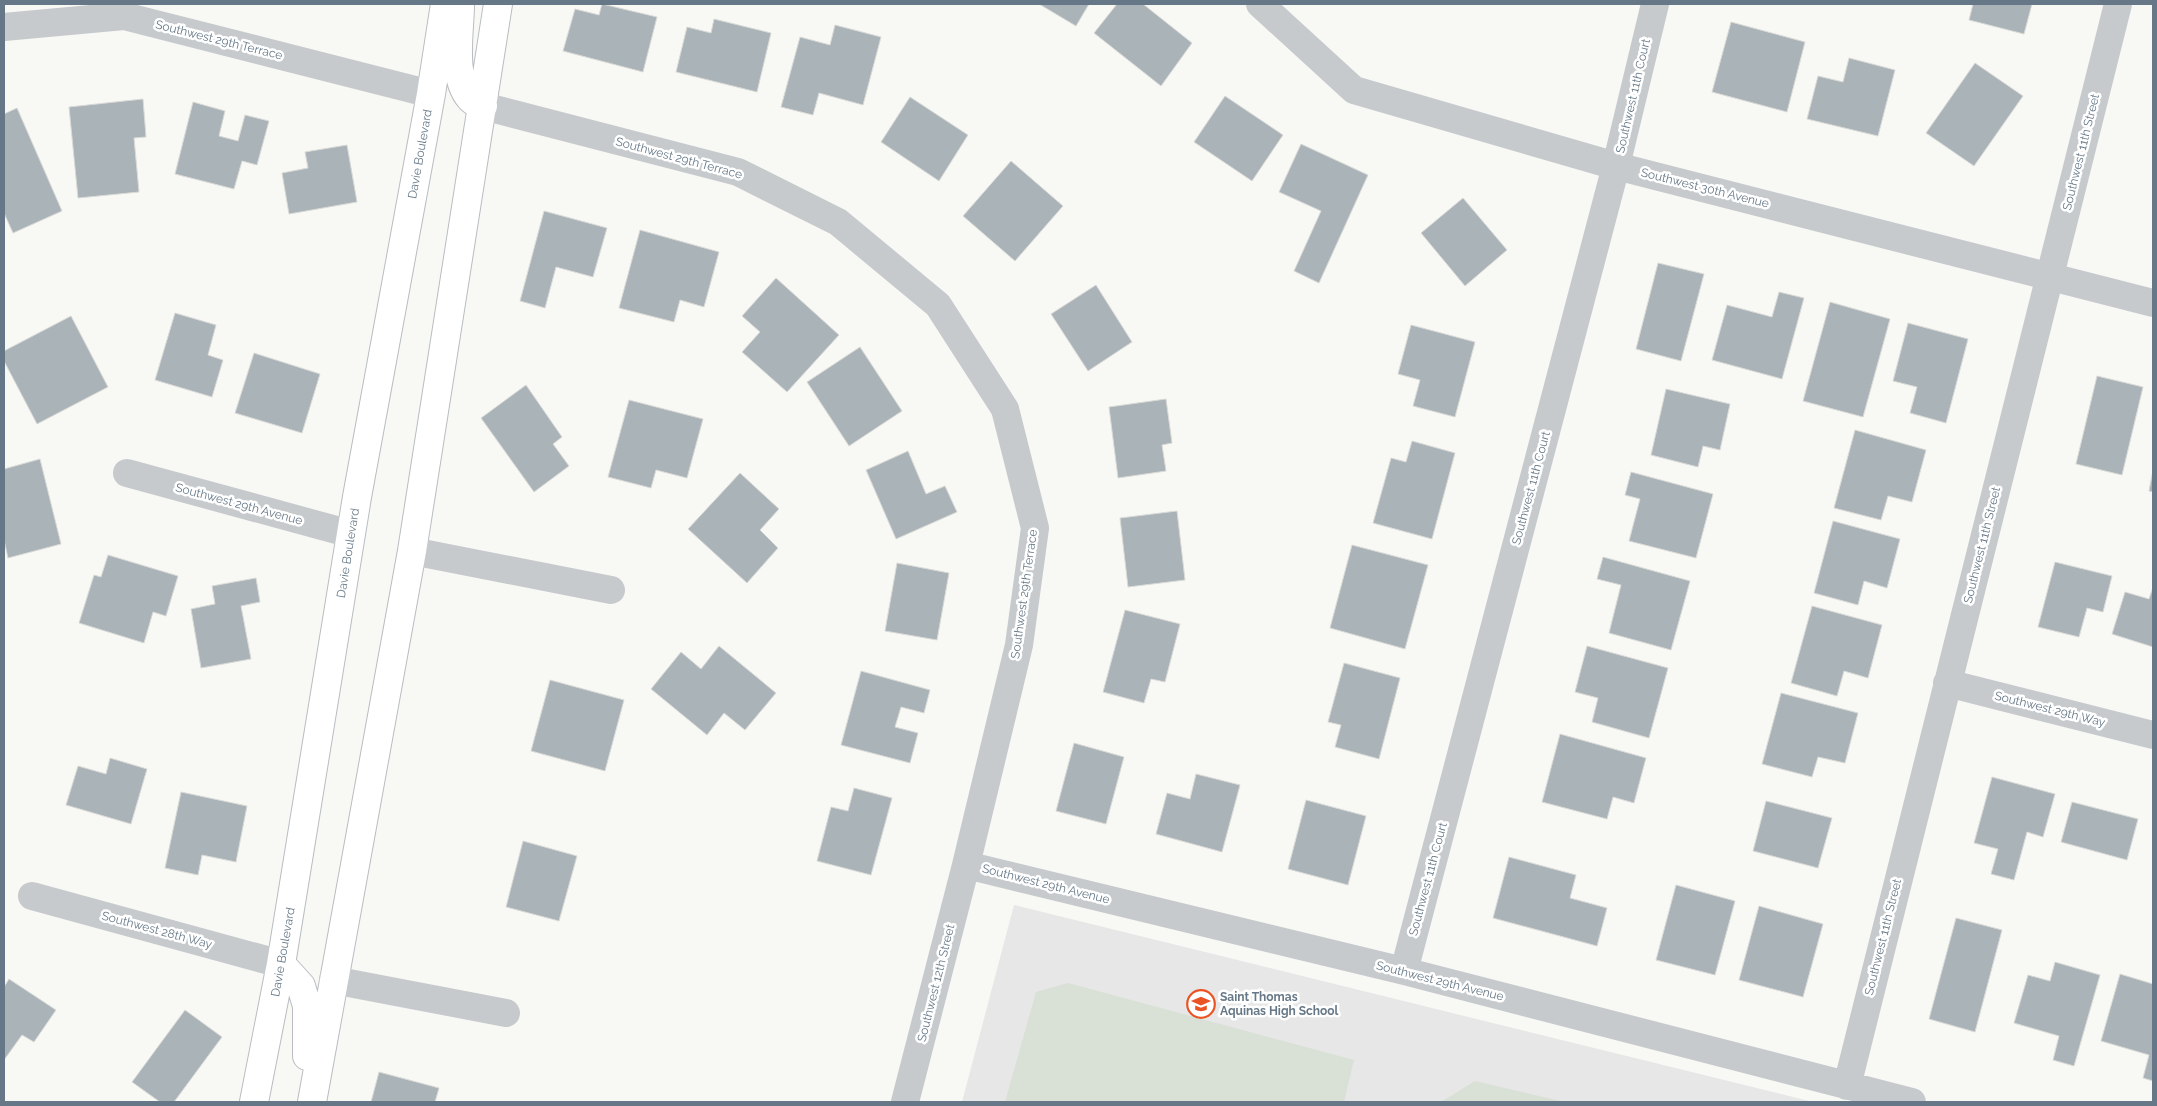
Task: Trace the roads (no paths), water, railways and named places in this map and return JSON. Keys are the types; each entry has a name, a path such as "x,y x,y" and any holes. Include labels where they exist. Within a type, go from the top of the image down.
{"main road":[{"name":"Davie Boulevard","path":"254,1102 281,964 351,534 431,94 445,4"},
{"path":"460,4 458,72 471,100 483,106"},
{"path":"312,1102 412,551 498,4"},
{"path":"281,964 301,986 307,1006 306,1102"}],"street":[{"name":"Southwest 30th Avenue","path":"1260,4 1354,90 1616,166 2153,302"},
{"name":"Southwest 11th Court","path":"1404,971 1616,166 1655,4"},
{"name":"Southwest 11th Street","path":"1847,1086 2118,4"},
{"name":"Southwest 29th Terrace","path":"4,26 124,16 431,94"},
{"name":"Southwest 29th Terrace","path":"483,106 738,172 838,222 938,305 1005,409 1035,528 1019,645 966,864"},
{"name":"Southwest 29th Avenue","path":"127,473 351,534"},
{"path":"412,551 611,590"},
{"name":"Southwest 29th Way","path":"1947,683 2153,735"},
{"name":"Southwest 29th Avenue","path":"966,864 1404,971 1912,1102"},
{"name":"Southwest 12th Street","path":"906,1102 966,864"},
{"name":"Southwest 28th Way","path":"32,896 281,964"},
{"path":"333,980 506,1013"}],"place":[{"name":"Saint Thomas Aquinas High School","path":"1201,1004"}]}
